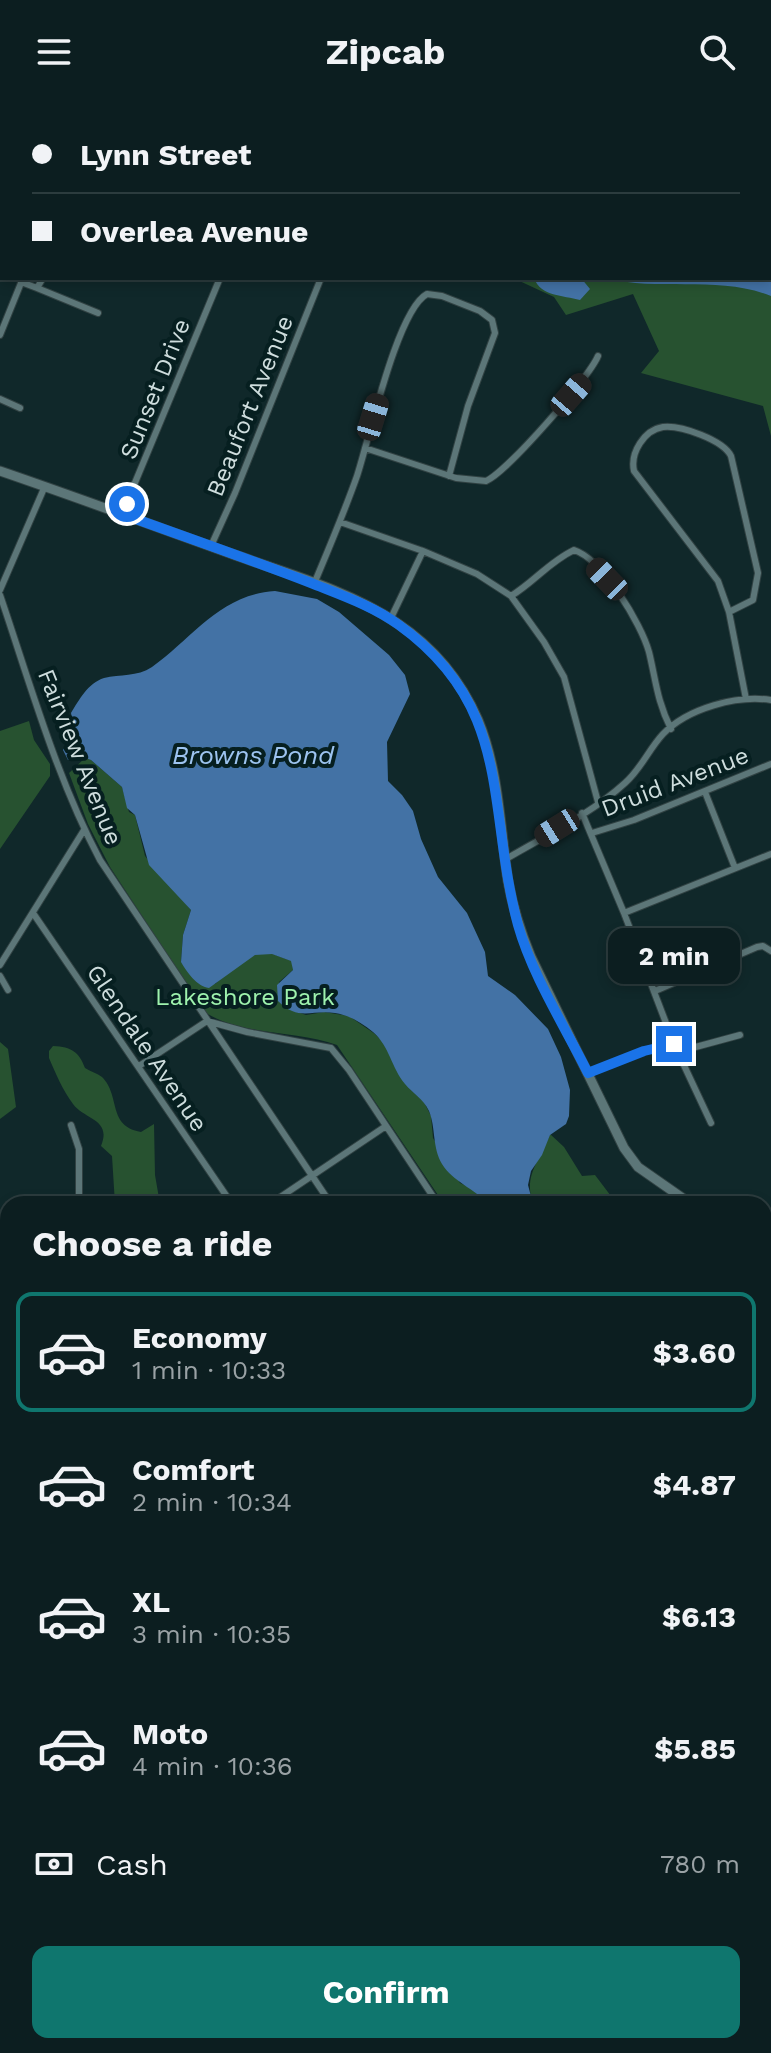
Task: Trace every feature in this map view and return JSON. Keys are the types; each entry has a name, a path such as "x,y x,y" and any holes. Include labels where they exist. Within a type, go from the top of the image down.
{"main road":[{"path":"0,471 354,600 390,620 436,656 459,684 479,722 492,768 519,927 531,957 624,1148 638,1167 677,1196"}],"street":[{"path":"0,335 22,280 98,313"},
{"path":"37,288 42,280"},
{"name":"Sunset Drive","path":"122,514 219,280"},
{"name":"Beaufort Avenue","path":"211,546 320,280"},
{"path":"314,584 340,522 402,335 417,303 427,294 442,296 480,311 492,320 495,331 468,406 449,476"},
{"path":"365,448 470,481 493,478 580,385 598,356"},
{"path":"0,399 20,408"},
{"path":"729,612 753,600 758,573 731,456 726,447 714,440 678,428 659,428 647,436 636,450 632,463 634,471 718,581 729,612 746,699"},
{"name":"Fairview Avenue","path":"45,486 0,592 84,830 100,860 326,1196"},
{"path":"340,522 477,574 511,596 544,642 564,677 598,802"},
{"path":"511,596 559,557 574,550 583,553 607,579 637,622 648,650 660,707 671,729"},
{"path":"390,620 423,551"},
{"path":"506,859 624,784 647,759 663,734 685,718 721,703 746,699 771,700"},
{"name":"Druid Avenue","path":"592,833 634,820 771,764"},
{"path":"705,792 735,868"},
{"path":"582,813 674,1044 711,1123"},
{"path":"0,965 84,830"},
{"path":"624,913 771,854"},
{"name":"Glendale Avenue","path":"33,913 227,1196"},
{"path":"655,991 757,947 768,949"},
{"path":"0,976 8,990"},
{"path":"139,1066 207,1021 331,1048 433,1196"},
{"path":"588,1073 644,1051 674,1044 692,1048 740,1035"},
{"path":"71,1125 79,1149 79,1196"},
{"path":"282,1196 386,1126"}],"green space":[{"path":"517,280 730,281 771,292 771,436 763,406 641,373 659,351 633,294 566,315 554,297"},
{"path":"29,721 34,740 50,764 50,776 0,849 0,731"},
{"name":"Lakeshore Park","path":"85,758 122,787 129,812 135,815 145,856 191,910 183,935 181,961 215,984 241,962 257,954 273,954 292,961 293,970 279,982 292,1010 306,1015 324,1012 349,1016 375,1034 386,1045 410,1089 424,1102 431,1116 433,1138 460,1183 480,1196 439,1196 337,1045 235,1025 205,1012 110,867 88,824 69,773"},
{"path":"0,1042 8,1049 16,1107 0,1119"},
{"path":"53,1046 74,1051 85,1068 102,1077 119,1117 130,1129 141,1132 154,1124 159,1196 114,1196 112,1156 101,1146 103,1130 73,1104 49,1058"},
{"path":"550,1134 564,1147 582,1176 595,1175 611,1196 531,1196 534,1168"}],"water":[{"path":"535,280 583,280 590,289 580,300 547,292"},
{"path":"616,280 771,280 771,296 731,286"},
{"name":"Browns Pond","path":"275,591 317,599 339,612 389,655 405,675 410,694 387,742 388,781 413,811 421,839 438,877 467,913 485,952 488,976 515,995 548,1029 561,1057 570,1090 566,1124 550,1135 531,1171 528,1185 531,1196 478,1196 452,1176 439,1158 427,1107 400,1078 383,1044 373,1032 345,1016 327,1012 299,1013 278,1001 277,985 293,970 291,961 272,954 255,955 209,988 196,982 181,962 183,935 191,910 149,865 135,815 127,808 122,787 91,760 68,760 63,750 74,732 71,713 93,684 104,678 134,674 152,667 222,609 255,594"}],"route":[{"path":"127,504 122,514 354,600 397,623 434,654 459,684 479,722 492,768 509,884 519,927 588,1073 644,1051 674,1044"}]}
